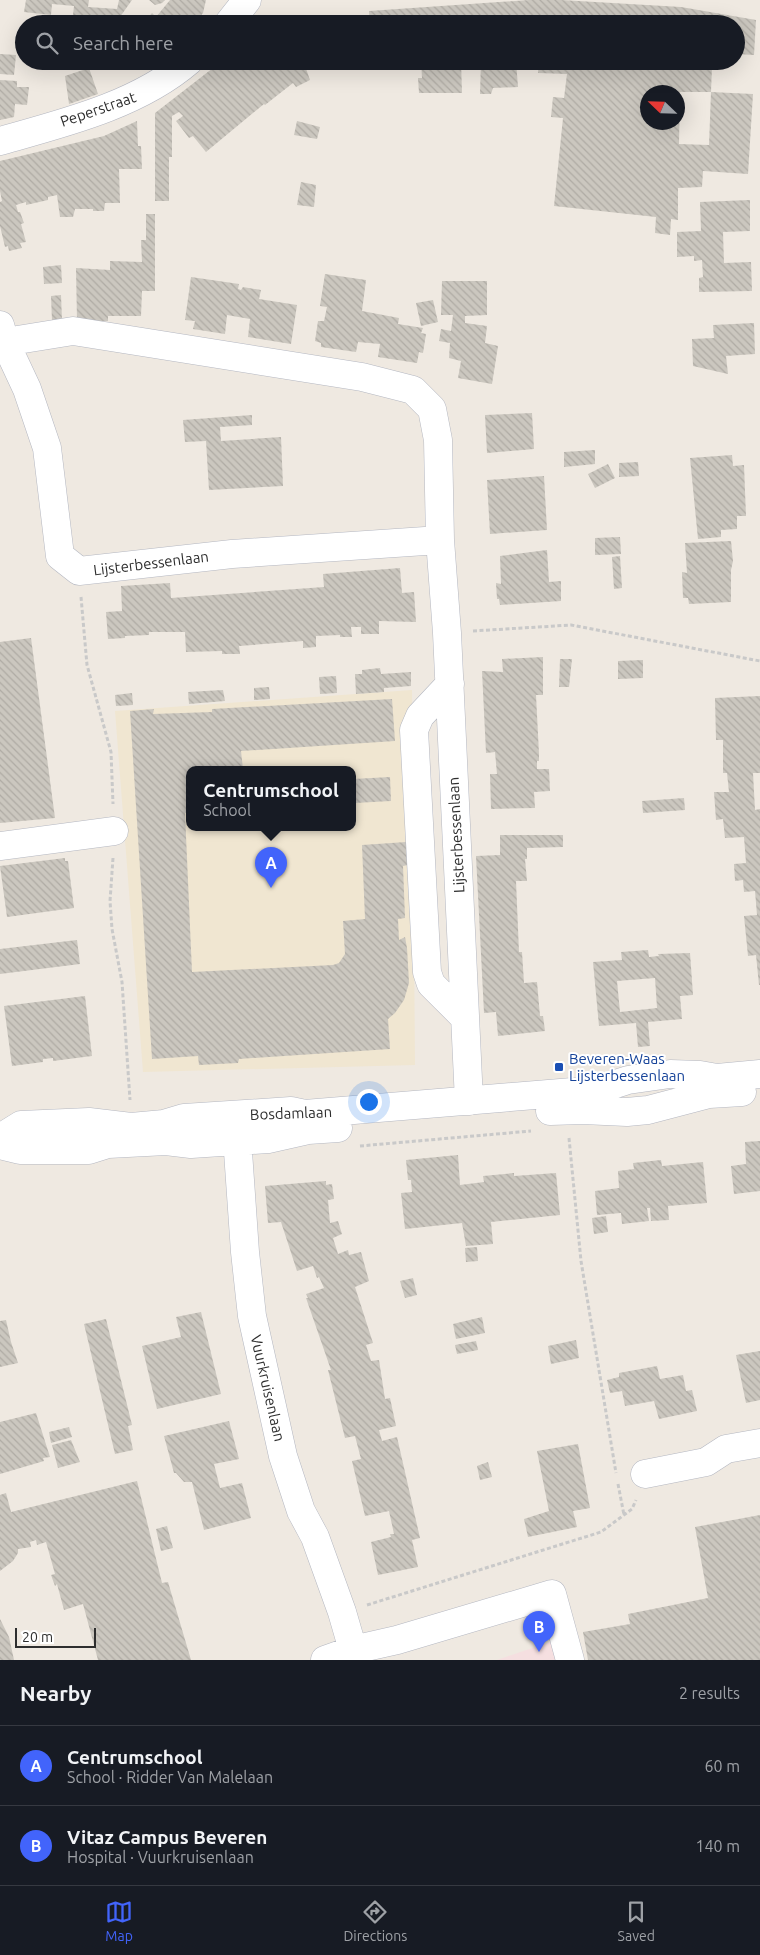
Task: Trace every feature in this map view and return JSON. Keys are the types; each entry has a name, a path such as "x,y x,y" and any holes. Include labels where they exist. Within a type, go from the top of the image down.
{"street":[{"path":"236,15 248,0"},
{"name":"Peperstraat","path":"0,141 100,110 138,96 179,70"},
{"name":"Lijsterbessenlaan","path":"440,540 232,554 79,572 60,556 47,448 27,389 2,333 73,331 362,377 413,390 432,409 438,440 440,540 450,684 468,1100"},
{"path":"450,684 420,716 414,730 427,972 431,984 465,1018"},
{"path":"0,846 114,831"},
{"name":"Bosdamlaan","path":"0,1144 20,1150 89,1150 108,1144 166,1141 191,1144 291,1110 305,1114 597,1090 644,1077 680,1074 717,1078 760,1074"},
{"path":"644,1077 648,1110"},
{"name":"Bosdamlaan","path":"0,1138 21,1125 89,1122 131,1126 164,1124 184,1118 283,1137 308,1130 547,1111 627,1112 648,1110 709,1094 760,1090"},
{"name":"Vuurkruisenlaan","path":"236,1128 245,1252 252,1316 283,1456 301,1511 316,1537 353,1650"},
{"path":"645,1474 706,1462 726,1449 760,1443"},
{"path":"325,1660 353,1650 398,1640 552,1594 570,1660"}],"path":[{"path":"447,633 570,624 760,661"},
{"path":"356,1146 540,1130"},
{"path":"342,1612 601,1532 624,1515 581,1261 569,1137"}],"shaded area":[{"path":"412,690 415,1065 143,1072 115,711"},
{"path":"556,1640 561,1660 497,1660"}],"building":[{"path":"26,0 89,0 88,7 117,9 119,0 132,0 121,15 73,15 74,6 52,4 51,15 24,12"},
{"path":"149,0 165,0 155,5"},
{"path":"170,0 206,0 201,15 158,15"},
{"path":"529,0 561,0 681,7 727,15 369,15 369,11"},
{"path":"745,18 756,20 754,55 745,54"},
{"path":"0,54 15,55 14,75 0,74"},
{"path":"83,70 90,70 98,94 69,104 65,76"},
{"path":"210,70 306,70 310,80 296,87 293,83 264,104 206,152 193,136 189,138 176,121 183,116 179,112 172,116 172,157 169,157 169,201 155,201 155,113"},
{"path":"422,70 461,70 462,93 419,93 418,78 422,78"},
{"path":"481,70 517,70 518,87 493,88 491,94 480,94"},
{"path":"538,70 712,70 711,92 753,94 748,174 703,171 702,187 678,188 678,220 671,219 670,235 655,233 656,217 554,206 563,118 551,117 553,97 564,98 567,74 538,73"},
{"path":"0,80 17,81 17,87 29,87 27,105 15,104 14,117 0,120"},
{"path":"137,121 138,146 141,146 142,169 119,169 120,203 105,203 104,211 75,209 73,217 60,217 57,195 48,197 48,200 26,205 26,202 16,205 24,223 21,224 26,242 20,243 22,248 9,251 8,246 5,247 0,226 0,202 2,201 0,161 104,136"},
{"path":"297,121 320,127 317,139 294,135"},
{"path":"301,182 316,185 314,207 297,205"},
{"path":"750,200 750,231 723,232 724,263 751,262 752,291 699,292 699,278 703,277 702,260 694,261 694,256 677,257 677,232 701,231 700,202"},
{"path":"146,214 155,214 155,291 142,291 141,316 108,316 108,321 77,321 76,268 110,270 110,261 142,262 141,240 146,240"},
{"path":"61,265 62,283 44,284 43,267"},
{"path":"325,274 366,280 362,311 399,318 398,324 423,328 421,333 426,334 423,353 419,352 417,363 378,357 380,344 358,342 356,352 321,347 321,343 315,341 318,321 324,321 327,307 320,306"},
{"path":"191,277 239,284 238,289 241,290 243,287 261,290 259,299 297,305 291,344 248,337 250,319 227,315 225,334 193,329 195,321 185,320"},
{"path":"442,281 487,281 487,315 465,316 465,323 487,326 485,343 498,346 492,384 458,378 461,361 449,358 450,343 439,341 441,329 451,331 453,315 441,315"},
{"path":"61,295 62,320 52,321 51,296"},
{"path":"433,300 438,322 421,326 416,303"},
{"path":"754,323 755,354 726,356 728,374 693,366 692,339 714,338 713,325"},
{"path":"532,413 534,449 487,453 485,415"},
{"path":"252,415 252,425 220,427 221,441 281,437 283,486 209,490 206,441 185,442 183,420"},
{"path":"595,450 595,464 564,467 564,452"},
{"path":"732,455 733,466 744,465 746,516 737,516 737,529 721,530 721,537 698,539 690,458"},
{"path":"638,462 639,476 619,477 619,463"},
{"path":"608,464 615,478 595,488 588,474"},
{"path":"544,476 547,530 490,534 487,480"},
{"path":"620,537 621,554 595,555 595,538"},
{"path":"731,541 733,561 731,570 731,602 689,604 688,598 683,598 682,572 687,573 685,543"},
{"path":"547,550 549,582 561,581 561,601 500,605 499,599 497,599 496,583 501,584 500,556"},
{"path":"620,556 622,588 614,589 612,557"},
{"path":"400,568 402,593 414,592 416,622 379,621 379,634 361,634 361,627 351,627 352,637 340,637 340,635 316,636 316,647 303,648 303,641 239,646 240,654 222,654 222,651 186,652 185,632 149,632 149,635 108,639 106,612 122,611 121,586 170,583 171,598 324,587 323,574"},
{"path":"31,638 55,818 0,823 0,642"},
{"path":"543,657 543,695 536,695 539,754 537,769 549,769 550,791 534,792 535,808 491,809 490,774 497,774 495,752 486,753 482,671 503,672 502,659"},
{"path":"560,659 572,659 569,687 559,687"},
{"path":"643,660 643,678 618,679 618,661"},
{"path":"380,668 381,674 411,672 411,686 384,688 384,692 356,694 355,674 362,674 362,670"},
{"path":"336,676 337,693 320,694 319,677"},
{"path":"269,687 270,699 254,700 254,688"},
{"path":"223,690 225,701 189,704 188,692"},
{"path":"132,693 133,705 116,706 115,695"},
{"path":"760,696 760,773 753,773 755,810 760,809 759,985 756,955 748,956 744,916 757,915 755,891 744,892 743,880 735,881 734,864 746,863 744,837 725,838 723,819 716,820 714,792 729,792 727,773 723,773 723,740 716,740 715,698"},
{"path":"392,699 395,741 241,751 243,766 186,766 185,813 192,972 333,965 339,963 345,954 343,921 365,919 362,845 406,842 408,865 403,866 405,918 398,919 399,940 405,937 407,948 409,983 404,1000 388,1019 390,1049 239,1059 238,1063 199,1065 198,1056 152,1059 130,711 154,709 153,714 212,712 212,709"},
{"path":"390,777 391,801 356,803 356,779"},
{"path":"684,798 685,810 643,813 642,801"},
{"path":"500,835 563,835 563,847 527,848 527,859 525,859 527,881 516,881 519,952 522,952 524,983 537,982 540,1016 543,1016 545,1031 498,1036 496,1012 484,1013 476,856 500,855"},
{"path":"65,858 65,861 68,861 74,908 7,917 0,866"},
{"path":"77,940 80,964 0,974 0,949"},
{"path":"648,950 649,957 659,956 658,954 690,953 693,995 680,996 682,1019 648,1022 650,1046 638,1047 636,1023 599,1026 593,962 622,960 621,952","holes":["655,978 657,1008 620,1012 617,981"]},
{"path":"85,996 92,1056 53,1061 53,1058 43,1059 43,1062 12,1066 4,1006"},
{"path":"760,1141 760,1191 734,1194 731,1166 746,1164 745,1142"},
{"path":"458,1155 460,1185 484,1182 483,1176 514,1173 514,1176 556,1173 560,1215 491,1222 493,1244 466,1246 462,1223 405,1229 401,1193 412,1192 411,1180 408,1180 406,1160"},
{"path":"661,1160 662,1166 703,1162 707,1203 668,1206 669,1220 651,1221 650,1208 647,1208 649,1221 622,1224 621,1213 597,1215 595,1191 619,1188 618,1171 634,1169 633,1163"},
{"path":"326,1181 326,1185 332,1184 334,1199 328,1200 330,1223 338,1221 342,1234 333,1238 338,1254 348,1250 349,1255 361,1252 369,1281 355,1287 373,1343 366,1345 371,1361 379,1360 385,1399 390,1398 396,1426 379,1430 382,1441 397,1437 420,1538 412,1540 418,1567 378,1575 371,1542 391,1537 390,1534 394,1534 389,1511 365,1516 352,1461 361,1459 355,1436 345,1438 328,1370 331,1370 306,1298 308,1298 306,1294 324,1288 319,1277 317,1278 313,1266 297,1271 281,1222 268,1223 265,1186"},
{"path":"606,1216 608,1232 594,1234 592,1218"},
{"path":"477,1247 478,1261 466,1262 465,1248"},
{"path":"413,1278 417,1295 405,1298 400,1281"},
{"path":"201,1312 221,1394 157,1409 142,1346 181,1337 176,1317"},
{"path":"482,1317 485,1333 456,1339 453,1324"},
{"path":"106,1319 132,1425 128,1426 133,1450 115,1454 84,1324"},
{"path":"6,1320 18,1363 0,1367 0,1321"},
{"path":"576,1340 579,1358 551,1364 548,1346"},
{"path":"476,1341 478,1350 457,1354 455,1345"},
{"path":"760,1351 760,1400 746,1403 736,1355"},
{"path":"657,1366 660,1379 683,1375 686,1391 692,1390 697,1411 659,1419 654,1401 625,1406 622,1391 610,1393 607,1380 619,1377 619,1373"},
{"path":"36,1413 50,1457 43,1458 44,1461 0,1474 0,1422"},
{"path":"229,1421 239,1459 214,1464 220,1488 242,1483 251,1518 204,1530 192,1482 184,1482 174,1473 164,1436"},
{"path":"69,1427 72,1437 51,1443 49,1432"},
{"path":"71,1440 80,1462 58,1468 52,1445"},
{"path":"578,1444 590,1508 573,1511 577,1527 528,1537 524,1519 549,1511 537,1451"},
{"path":"488,1462 492,1477 480,1480 477,1466"},
{"path":"137,1481 162,1583 168,1582 191,1660 98,1660 83,1604 64,1610 57,1584 55,1586 51,1575 55,1574 46,1542 37,1545 36,1540 30,1542 31,1547 18,1549 18,1553 13,1561 0,1571 0,1495 6,1493 11,1512"},
{"path":"760,1515 760,1660 588,1660 583,1632 630,1624 628,1614 708,1598 695,1527"},
{"path":"167,1526 173,1548 161,1551 156,1529"},
{"path":"0,1619 9,1637 14,1660 0,1660"}],"place":[{"name":"Centrumschool","path":"271,888"},
{"name":"Beveren-Waas Lijsterbessenlaan","path":"559,1067"},
{"name":"Vitaz Campus Beveren","path":"539,1652"}]}
